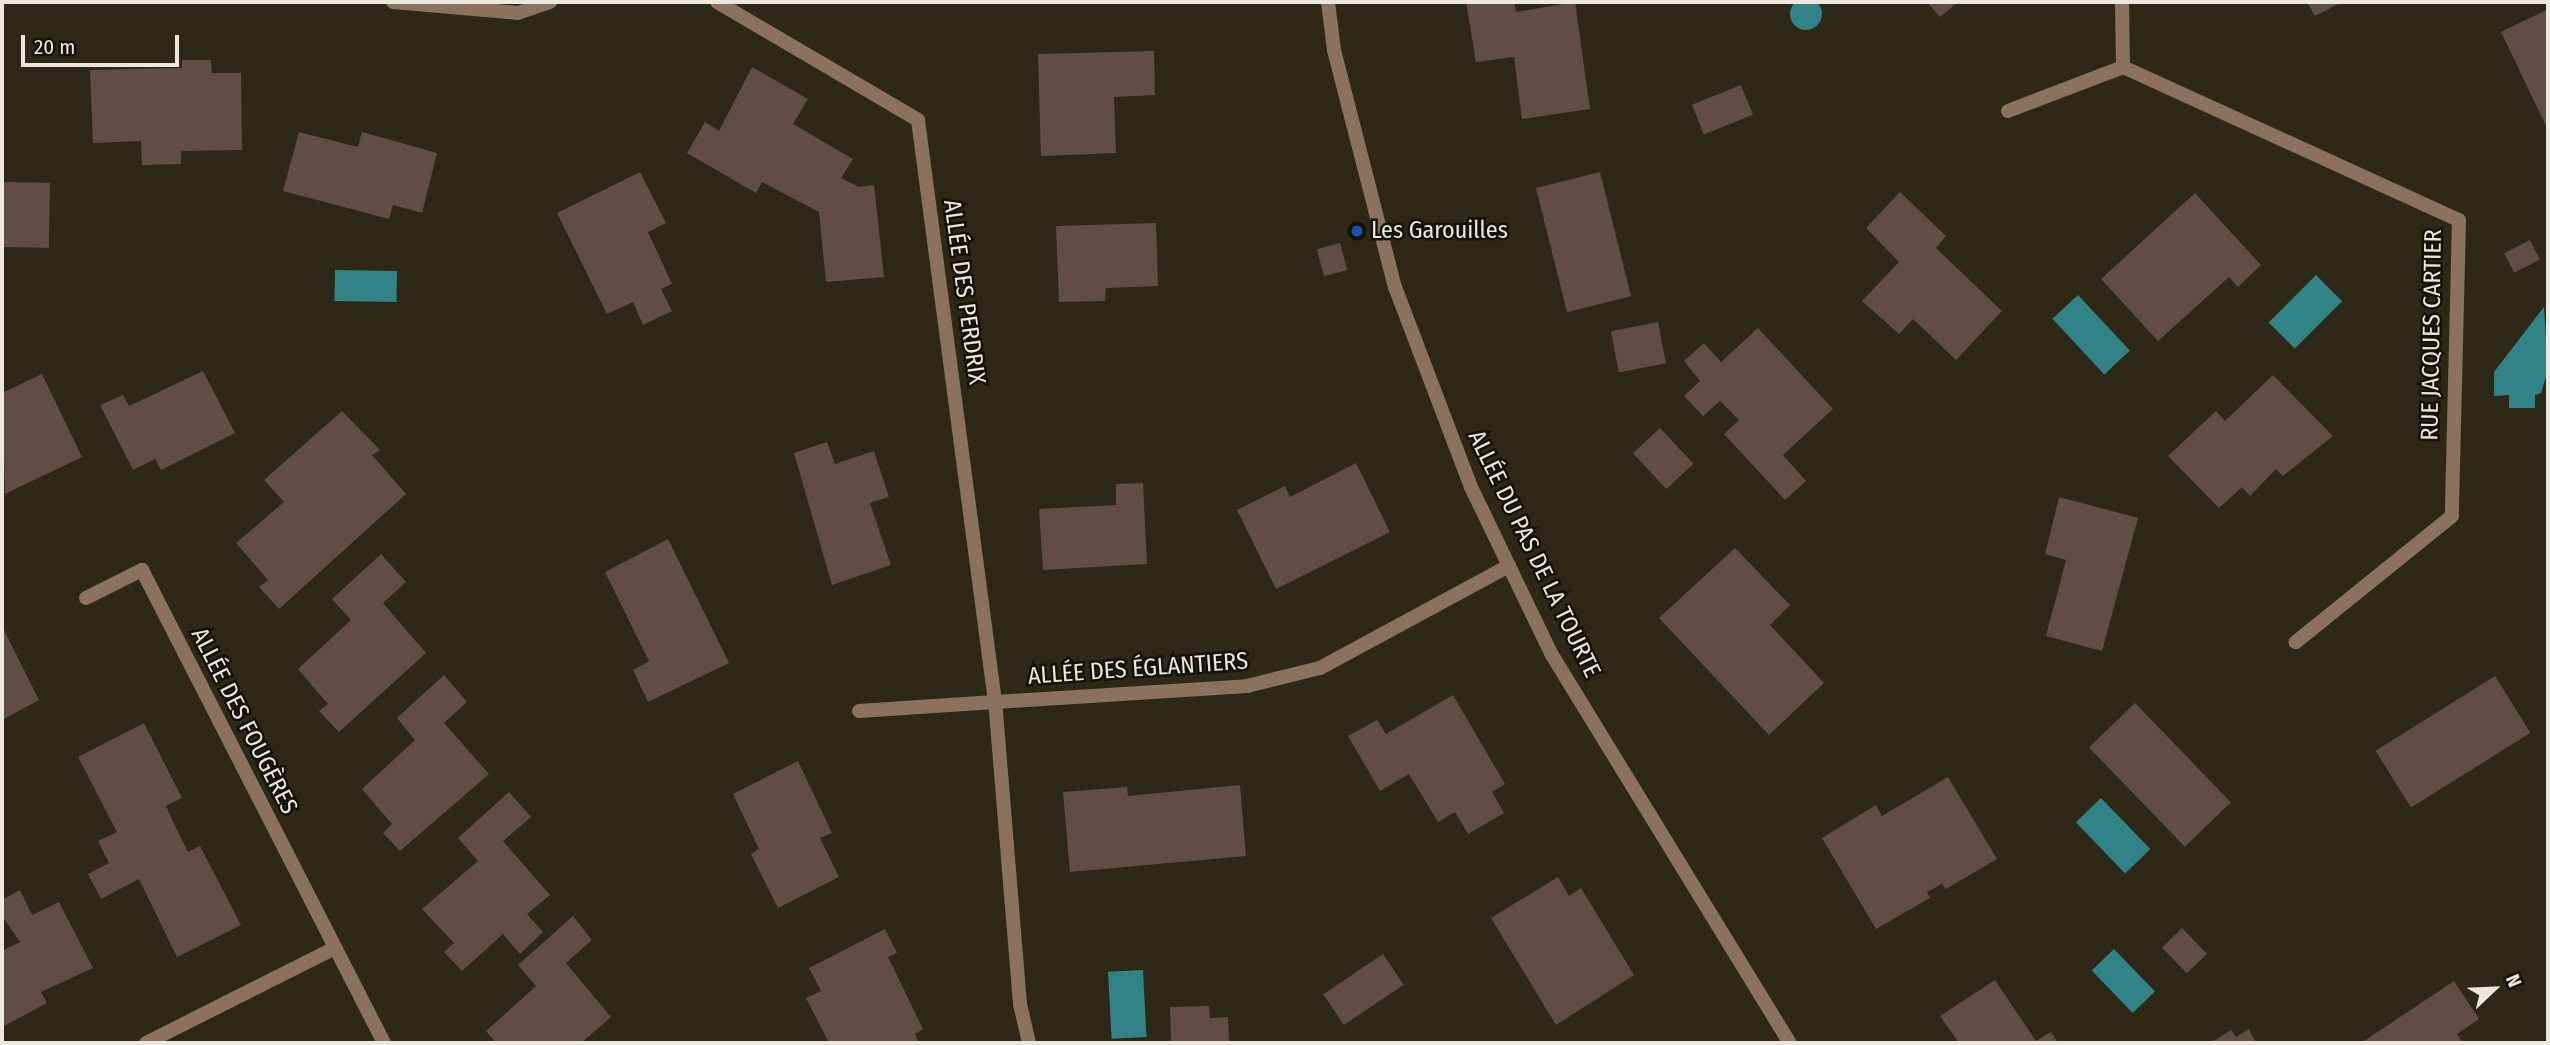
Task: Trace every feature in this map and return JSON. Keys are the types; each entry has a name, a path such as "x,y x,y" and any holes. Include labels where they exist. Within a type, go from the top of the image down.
{"street":[{"path":"393,2 518,13 550,2"},
{"name":"ALLÉE DES PERDRIX","path":"717,2 919,120 995,702"},
{"name":"ALLÉE DU PAS DE LA TOURTE","path":"1328,2 1334,50 1395,286 1471,487 1552,655 1790,1043"},
{"path":"2008,111 2123,67 2122,2"},
{"name":"RUE JACQUES CARTIER","path":"2123,67 2459,220 2452,516 2296,642"},
{"name":"ALLÉE DES ÉGLANTIERS","path":"859,710 1247,686 1320,668 1509,566"},
{"name":"ALLÉE DES FOUGÈRES","path":"86,598 142,570 384,1043"},
{"name":"ALLÉE DES ÉGLANTIERS","path":"995,702 1020,1004 1029,1043"},
{"path":"146,1043 335,948"}],"water":[{"path":"1806,-2 1817,3 1822,14 1817,25 1806,30 1795,25 1790,14 1795,3"},
{"path":"335,270 397,271 396,302 334,301"},
{"path":"2316,275 2342,301 2295,349 2269,322"},
{"path":"2078,295 2130,351 2104,374 2052,319"},
{"path":"2544,307 2548,370 2541,393 2535,395 2535,408 2509,408 2509,395 2494,396 2494,372"},
{"path":"2101,798 2150,849 2125,873 2076,822"},
{"path":"2114,949 2155,991 2133,1013 2092,971"},
{"path":"1143,970 1147,1037 1112,1039 1108,972"}],"building":[{"path":"1466,2 1514,2 1516,12 1575,2 1590,109 1522,119 1514,57 1476,62"},
{"path":"1927,2 1958,2 1940,17"},
{"path":"2307,2 2342,2 2315,16"},
{"path":"2548,9 2548,130 2501,32"},
{"path":"1154,51 1155,95 1114,97 1116,153 1041,156 1038,54"},
{"path":"182,60 211,60 212,73 241,73 242,150 181,151 181,164 142,165 141,141 93,143 90,70 182,68"},
{"path":"752,67 808,99 793,124 853,159 841,178 859,187 874,185 884,277 826,282 819,212 762,182 756,193 687,153 705,122 719,131"},
{"path":"1741,85 1753,115 1704,135 1692,105"},
{"path":"299,132 358,147 362,132 437,153 422,213 393,205 389,219 283,191"},
{"path":"640,172 666,223 648,232 672,284 661,289 672,311 643,325 633,302 607,314 557,213"},
{"path":"1600,172 1631,296 1567,312 1536,188"},
{"path":"2,182 50,183 49,248 2,247"},
{"path":"1900,192 1946,236 1936,248 2002,311 1956,360 1913,319 1899,334 1862,301 1899,262 1866,228"},
{"path":"2195,193 2261,265 2238,287 2229,277 2158,341 2101,279"},
{"path":"1156,223 1158,286 1106,288 1105,301 1059,302 1056,226"},
{"path":"2530,240 2540,260 2514,273 2504,253"},
{"path":"1340,243 1347,270 1324,276 1317,249"},
{"path":"1658,322 1666,363 1619,372 1611,331"},
{"path":"1758,328 1833,409 1783,455 1806,481 1785,500 1724,434 1739,420 1720,401 1703,416 1684,396 1700,381 1684,361 1704,343 1721,362"},
{"path":"203,371 235,433 161,470 155,459 133,470 100,405 123,395 129,406"},
{"path":"42,374 82,457 5,494 2,393"},
{"path":"2273,375 2333,436 2283,476 2276,469 2250,496 2242,487 2219,508 2168,456 2216,411 2225,421"},
{"path":"342,411 380,450 372,455 406,494 279,609 259,587 268,580 236,543 284,502 264,480"},
{"path":"1660,428 1693,464 1666,489 1633,453"},
{"path":"827,442 835,464 874,451 889,497 870,503 891,565 832,585 794,453"},
{"path":"1356,463 1390,532 1276,589 1237,510 1285,486 1290,497"},
{"path":"1143,483 1147,564 1043,570 1039,509 1116,505 1116,484"},
{"path":"2059,497 2138,518 2102,651 2046,636 2066,560 2045,554"},
{"path":"668,539 729,663 648,702 633,670 649,661 605,572"},
{"path":"1735,548 1790,605 1770,625 1824,683 1769,735 1659,618"},
{"path":"381,554 406,582 383,603 426,653 339,732 319,711 328,704 298,669 351,620 332,599"},
{"path":"2,626 39,700 2,720"},
{"path":"444,675 467,702 444,723 489,774 400,851 383,833 392,824 362,789 415,740 397,718"},
{"path":"2495,676 2531,733 2411,808 2375,751"},
{"path":"1453,695 1505,784 1492,792 1504,813 1468,834 1455,812 1438,822 1409,774 1380,791 1348,736 1377,720 1386,734"},
{"path":"2135,703 2231,802 2185,847 2089,747"},
{"path":"144,723 182,798 166,806 177,830 188,852 200,846 241,925 177,957 139,879 101,899 88,874 109,863 98,841 117,832 78,757"},
{"path":"798,761 832,833 820,838 839,877 778,908 751,854 759,849 733,794"},
{"path":"1948,777 1997,859 1946,889 1942,884 1927,892 1930,898 1876,929 1822,838 1876,805 1882,816"},
{"path":"1240,785 1246,856 1070,872 1063,792 1127,787 1128,796"},
{"path":"509,792 531,817 503,841 550,895 527,914 543,932 520,954 503,934 462,971 444,952 454,943 422,909 478,861 458,838"},
{"path":"1558,877 1569,896 1581,888 1634,975 1556,1025 1491,918"},
{"path":"20,890 32,915 59,902 93,968 41,992 47,1003 2,1027 2,951 20,942 2,916 2,900"},
{"path":"573,916 592,940 566,963 611,1017 581,1043 496,1043 486,1031 536,986 518,965"},
{"path":"2182,928 2207,954 2187,973 2162,947"},
{"path":"885,929 897,953 888,957 923,1029 915,1034 919,1043 829,1043 806,998 821,991 809,968"},
{"path":"1383,954 1404,985 1344,1025 1323,994"},
{"path":"1995,980 2036,1041 2051,1032 2058,1043 1959,1043 1940,1016"},
{"path":"2454,981 2479,1019 2457,1034 2463,1043 2361,1043"},
{"path":"1209,1006 1210,1018 1228,1017 1229,1043 1171,1043 1170,1007"},
{"path":"2249,1029 2256,1043 2210,1043 2231,1030 2236,1037"}],"place":[{"name":"Les Garouilles","path":"1357,231"}]}
